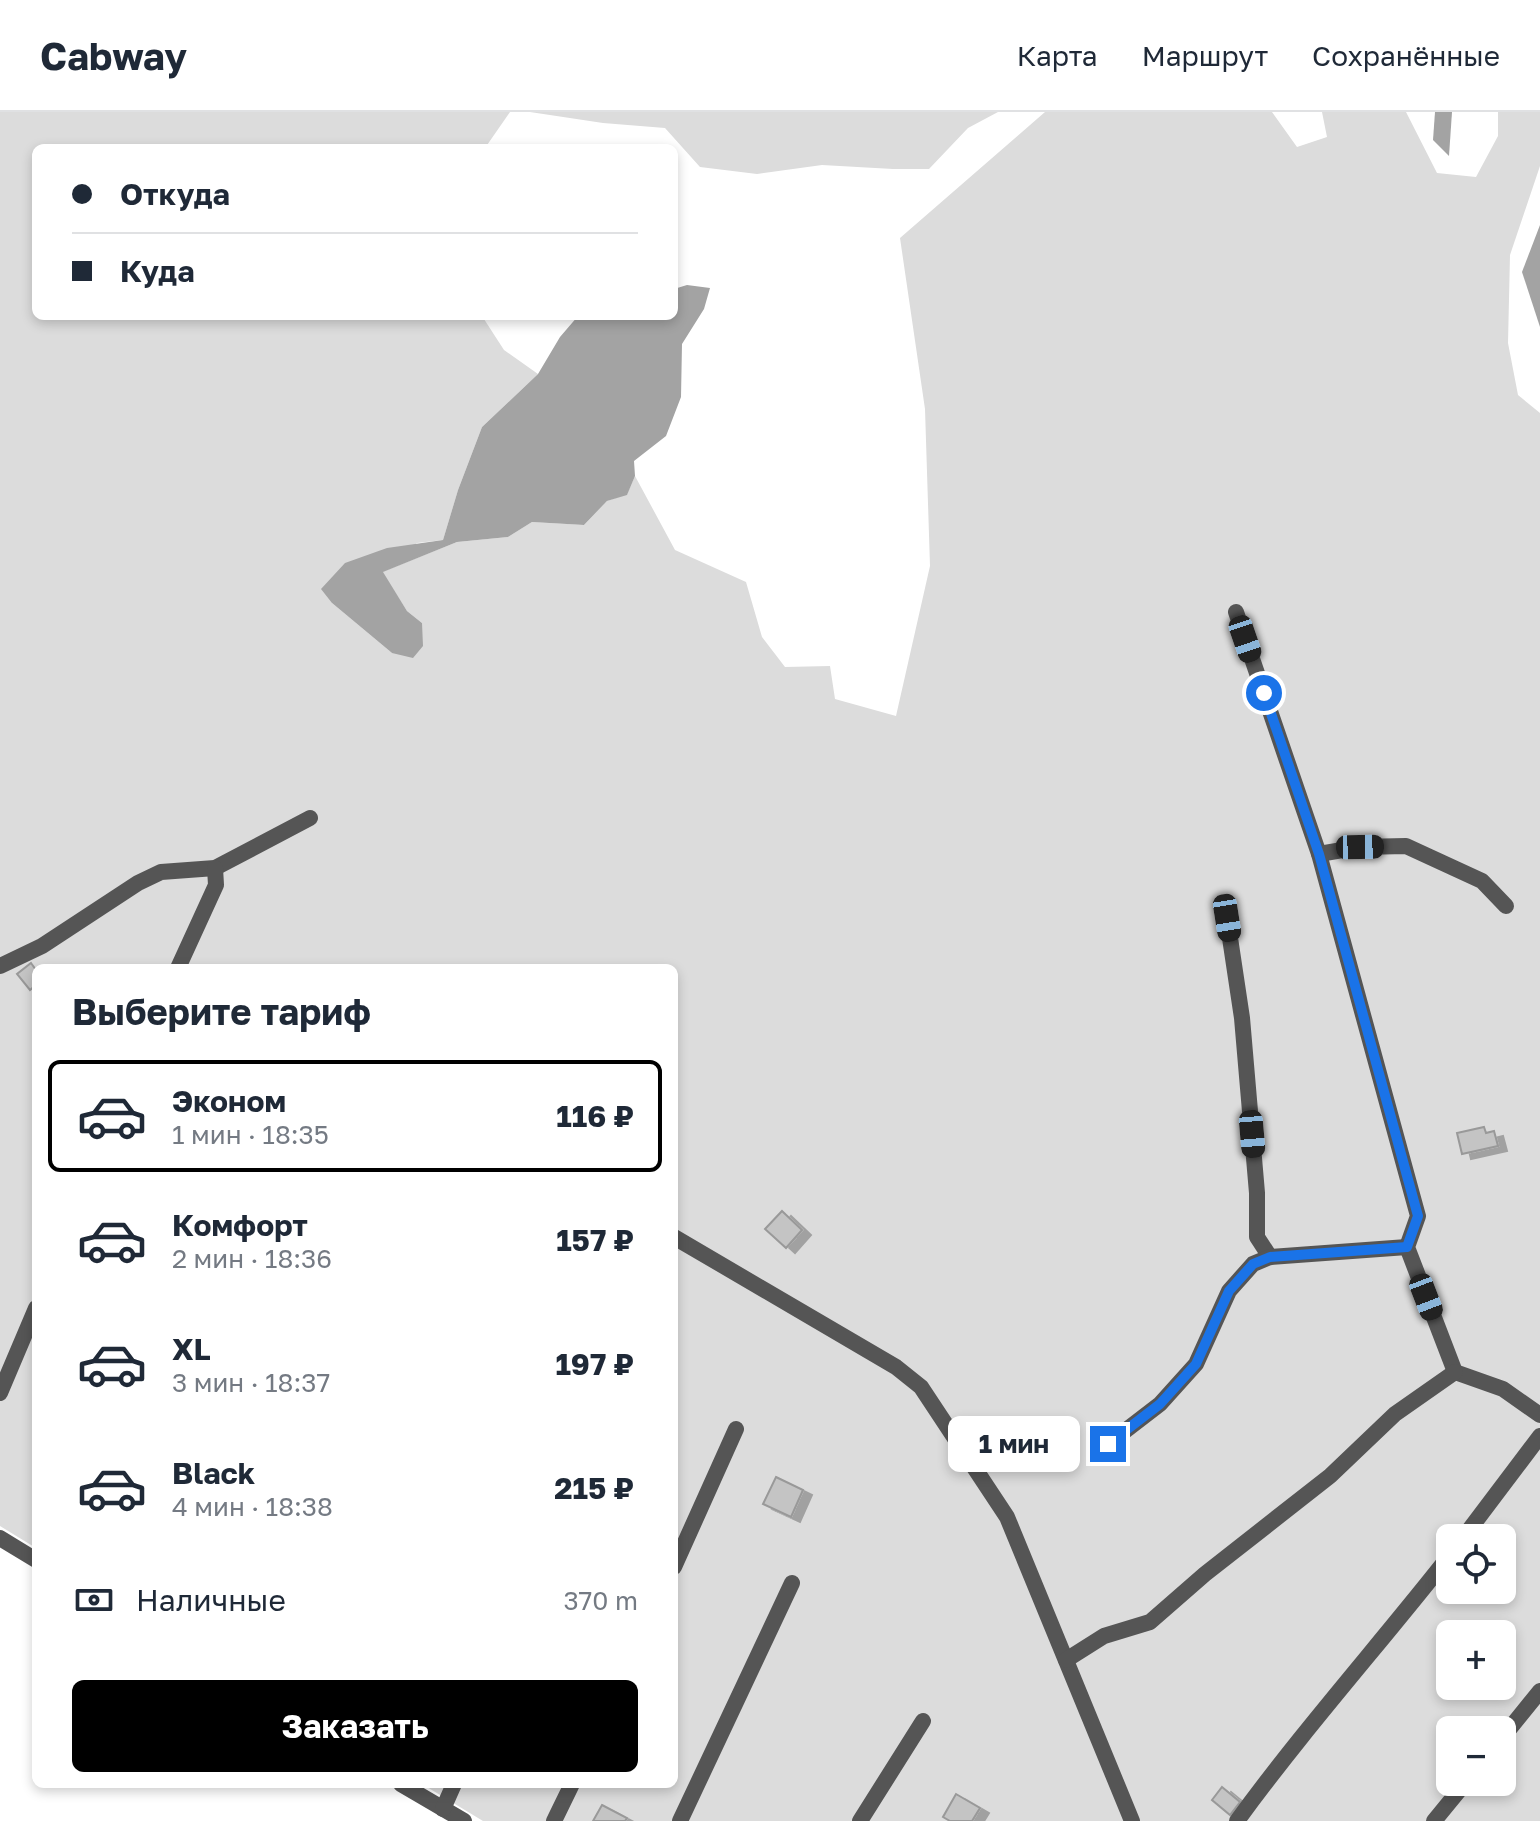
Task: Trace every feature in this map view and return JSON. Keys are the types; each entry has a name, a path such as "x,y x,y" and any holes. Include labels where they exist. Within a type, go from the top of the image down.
{"street":[{"path":"1236,612 1319,854 1418,1216 1407,1247 1455,1372 1503,1389 1540,1415"},
{"path":"0,966 42,946 138,883 161,872 215,868 310,818"},
{"path":"1319,854 1360,847 1406,846 1482,881 1506,906"},
{"path":"180,964 216,885 215,868"},
{"path":"1227,918 1242,1018 1257,1193 1257,1237 1270,1257"},
{"path":"678,1239 896,1367 921,1387 1007,1517 1132,1821"},
{"path":"1108,1444 1160,1404 1196,1364 1229,1291 1253,1264 1270,1257 1407,1247"},
{"path":"0,1393 32,1317"},
{"path":"1066,1660 1104,1636 1150,1622 1205,1574 1330,1476 1395,1414 1455,1372"},
{"path":"678,1558 736,1429"},
{"path":"1474,1524 1540,1436"},
{"path":"0,1538 32,1558"},
{"path":"1237,1821 1436,1573"},
{"path":"680,1821 792,1583"},
{"path":"1516,1721 1540,1691"},
{"path":"860,1821 923,1721"},
{"path":"408,1788 464,1821"},
{"path":"443,1809 452,1788"},
{"path":"554,1821 570,1788"},
{"path":"1434,1821 1455,1796"}],"shaded area":[{"path":"0,112 510,112 488,144 32,144 32,320 485,320 504,350 538,374 482,427 443,540 417,543 332,603 392,653 422,623 407,611 382,572 457,542 508,537 532,522 584,525 607,501 627,494 635,476 675,550 746,582 762,637 785,667 830,666 835,699 896,716 930,566 925,409 900,238 1045,112 1272,112 1297,147 1327,137 1322,112 1406,112 1437,173 1476,177 1498,136 1498,112 1540,112 1540,166 1510,255 1508,343 1518,395 1540,413 1540,1821 483,1821 429,1788 678,1788 678,964 32,964 32,1546 0,1526"},
{"path":"530,112 998,112 968,128 929,169 822,165 757,174 700,167 665,128"},
{"path":"1435,112 1452,112 1449,156 1433,140"},
{"path":"1540,225 1540,327 1522,272"},
{"path":"687,285 710,288 704,309 682,344 681,397 666,436 634,461 635,476 627,495 607,501 584,525 532,522 508,537 457,542 383,572 407,611 422,623 423,646 413,658 392,653 332,603 321,589 345,563 387,548 443,540 482,427 538,374 560,337 575,320 678,320 678,288"}],"building":[{"path":"31,963 32,988 30,990 17,974"},
{"path":"1484,1127 1486,1133 1494,1131 1498,1146 1462,1154 1457,1133"},
{"path":"782,1211 802,1230 786,1248 765,1229"},
{"path":"776,1477 803,1490 791,1517 763,1504"},
{"path":"1222,1787 1240,1802 1230,1815 1212,1800"},
{"path":"956,1794 980,1808 972,1821 950,1821 943,1817"},
{"path":"602,1805 627,1818 625,1821 593,1821"}],"route":[{"path":"1108,1444 1160,1404 1196,1364 1229,1291 1253,1264 1270,1257 1407,1247 1418,1216 1319,854 1264,693"}]}
